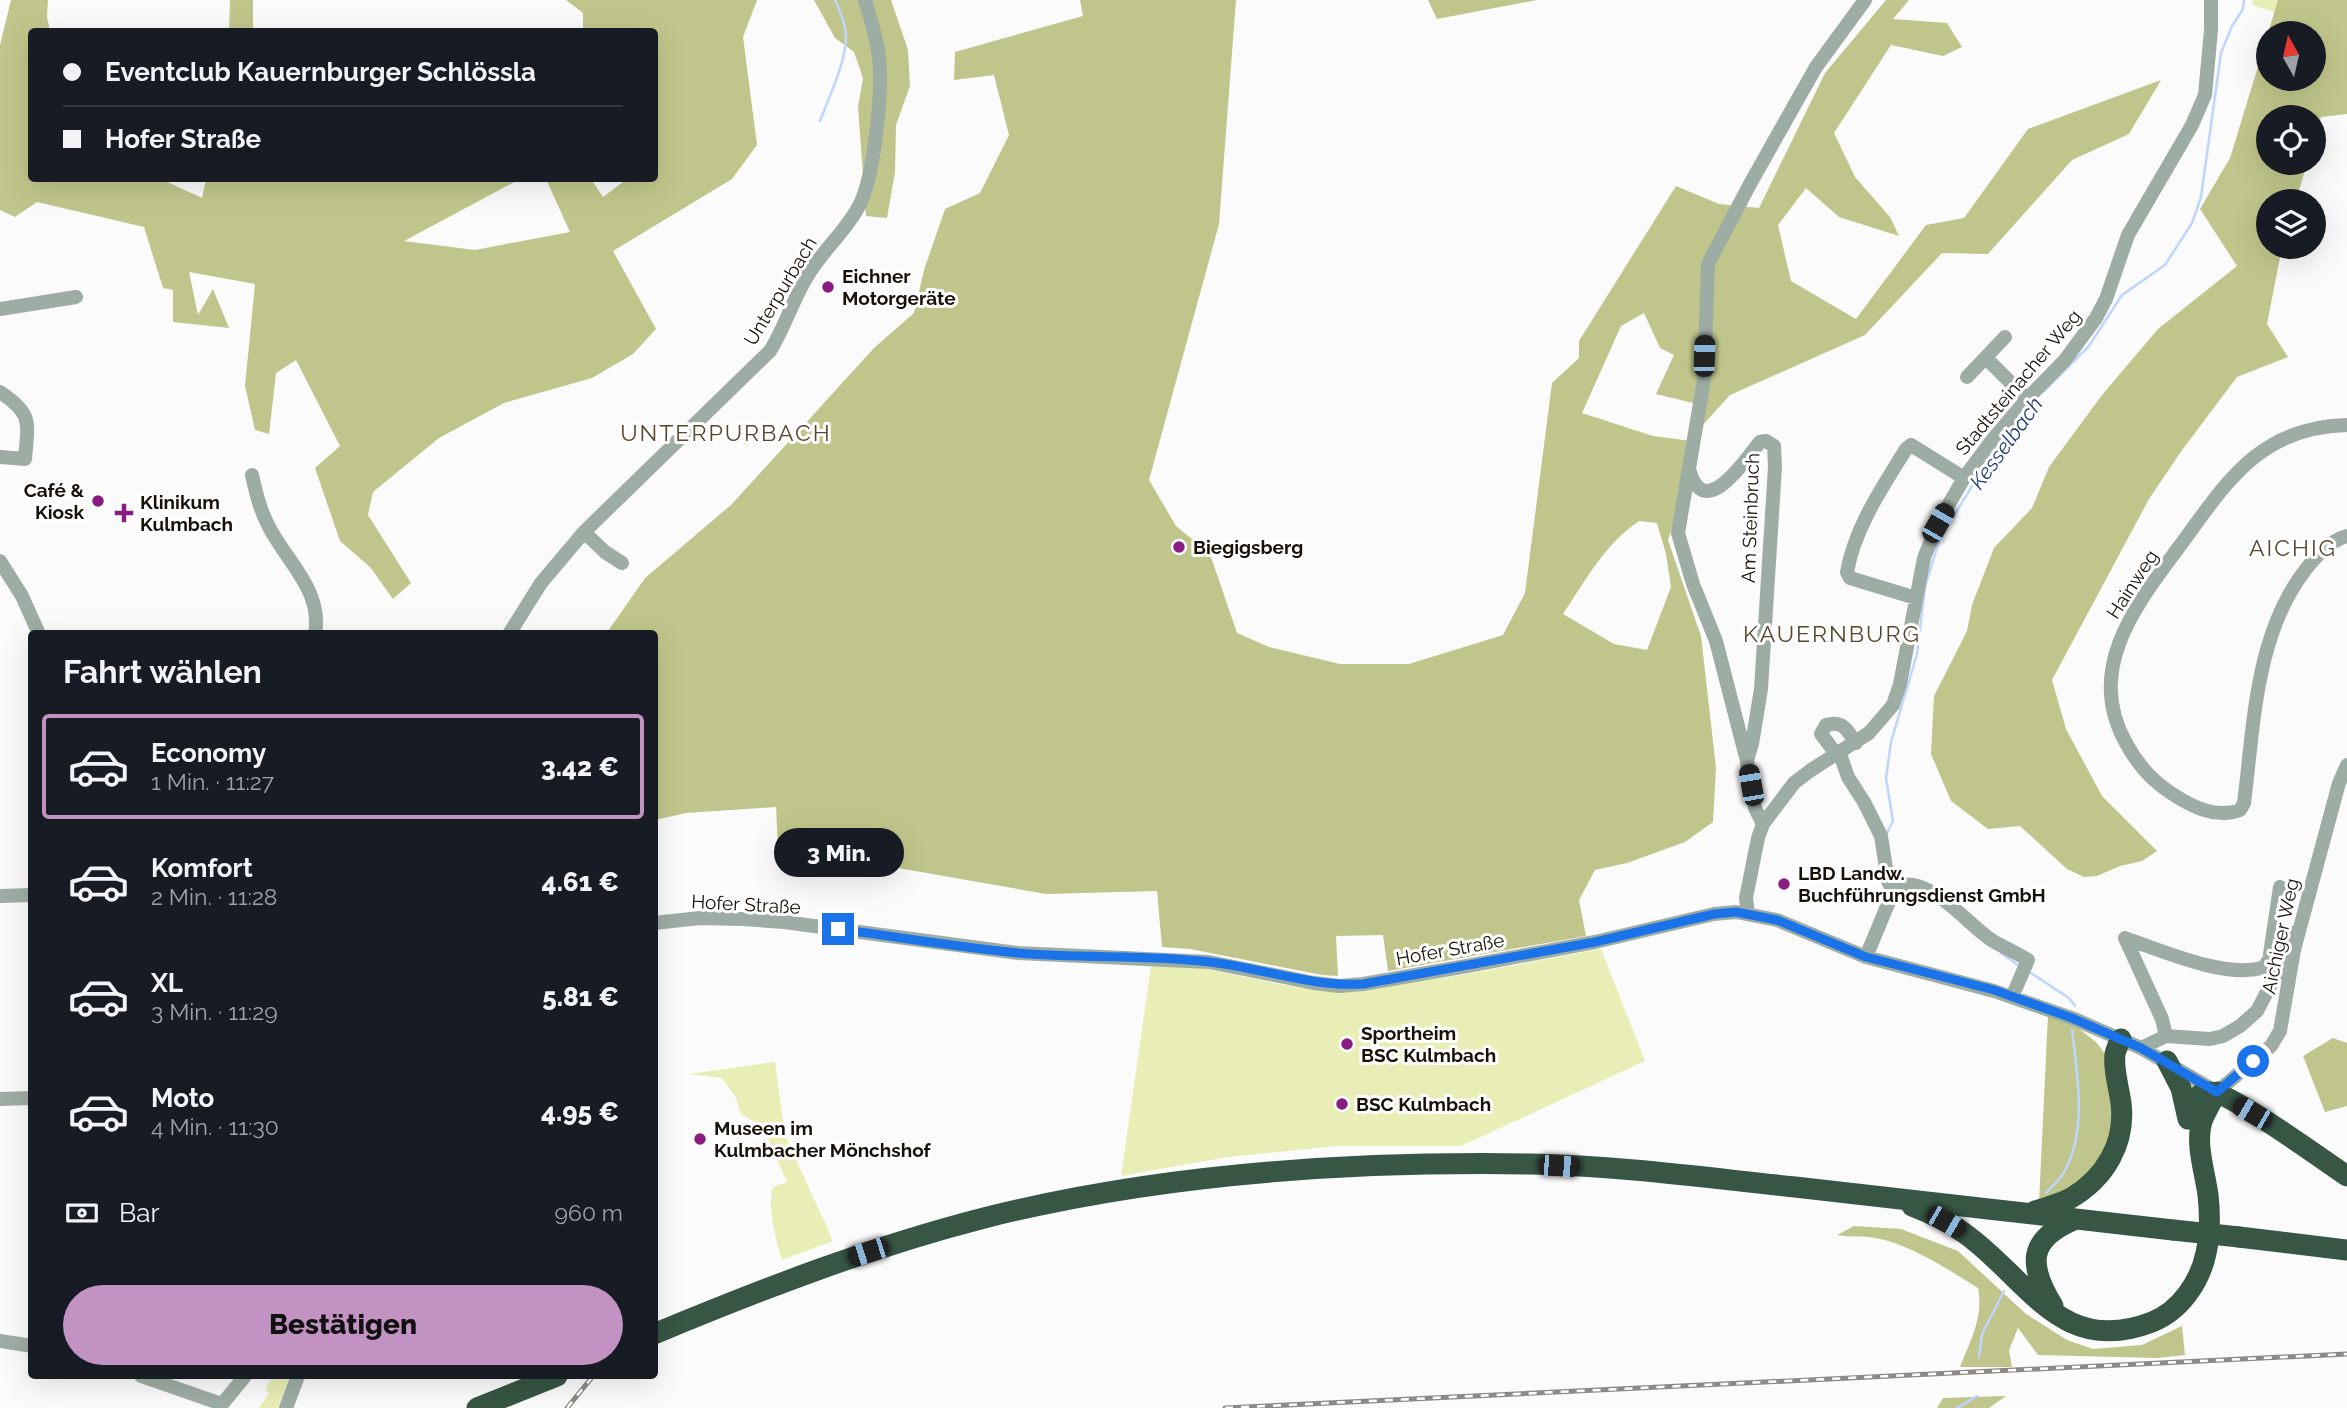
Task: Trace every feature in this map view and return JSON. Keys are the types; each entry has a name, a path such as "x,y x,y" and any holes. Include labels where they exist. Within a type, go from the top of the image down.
{"highway":[{"path":"2031,1212 2069,1199 2092,1183 2115,1151 2121,1130 2122,1107 2115,1054 2121,1039"},
{"path":"2167,1061 2181,1088 2203,1164"},
{"path":"1894,1198 1928,1212 1964,1232 2030,1294 2060,1317 2088,1329 2108,1332 2135,1329 2161,1319 2176,1307 2189,1293 2200,1273 2206,1252 2208,1198 2200,1135 2202,1121 2217,1092"},
{"path":"2187,1114 2200,1094 2217,1092 2347,1177"},
{"path":"658,1332 765,1289 912,1238 986,1218 1054,1203 1219,1178 1320,1169 1431,1164 1535,1164 1679,1173 2347,1250"},
{"path":"2060,1317 2040,1284 2035,1269 2037,1254 2044,1238 2057,1226 2076,1219"},
{"path":"477,1408 550,1379"}],"street":[{"name":"Unterpurbach","path":"512,630 541,583 584,532 769,351 780,335 808,274 852,218 861,202 876,132 879,56 865,0"},
{"path":"1690,472 1704,380 1708,264 1816,67 1865,0"},
{"name":"Stadtsteinacher Weg","path":"1818,766 1856,743 1878,725 1893,705 1900,684 1924,558 1938,523 1964,478 1993,439 2027,399 2066,360 2106,299 2128,235 2192,125 2205,95 2211,0"},
{"path":"0,309 76,296"},
{"path":"1967,377 2005,337"},
{"path":"1986,358 2027,399"},
{"path":"0,392 16,402 27,418 25,459 0,457"},
{"name":"Hainweg","path":"2347,425 2328,425 2306,430 2277,442 2251,458 2223,486 2128,621 2113,665 2112,706 2119,730 2145,772 2188,804 2220,814 2240,810 2244,803 2260,679 2274,625 2295,582 2317,555 2339,538 2347,536"},
{"name":"Am Steinbruch","path":"1690,472 1698,488 1705,491 1720,487 1731,478 1760,442 1766,441 1774,446 1775,467 1760,689 1747,761"},
{"name":"Stadtsteinacher Weg","path":"1916,598 1850,578 1847,572 1849,560 1863,522 1911,445 1964,478"},
{"name":"Am Steinbruch","path":"1690,472 1678,533 1693,584 1716,641 1747,761 1755,808 1763,824"},
{"path":"252,475 258,502 268,524 284,553 308,586 316,604 316,630"},
{"path":"584,532 605,552 622,563"},
{"path":"0,561 22,596 37,630"},
{"path":"1856,743 1845,726 1836,722 1826,725 1821,734 1838,755 1881,836 1888,881 1897,887 1911,884 1934,893 1993,941 2028,960 2012,997"},
{"name":"Aichiger Weg","path":"2217,1092 2271,1046 2280,1031 2294,950 2347,765"},
{"path":"1748,913 1746,898 1763,824 1794,783 1818,766 1848,777"},
{"path":"1866,957 1897,887"},
{"path":"2268,962 2280,887"},
{"path":"0,896 28,895"},
{"name":"Hofer Straße","path":"658,923 700,918 743,919 1018,953 1209,962 1339,986 1595,942 1714,914 1748,913 1777,920 1866,957 2012,997 2072,1018 2167,1061 2217,1092"},
{"path":"2165,1036 2159,1012 2124,938 2221,968 2260,969 2268,962 2281,941 2289,934 2299,931"},
{"path":"2141,1048 2165,1036 2210,1039 2223,1036 2240,1026 2257,1011 2284,961 2294,950"},
{"path":"0,1100 28,1098"},
{"path":"0,1341 28,1345"},
{"path":"149,1379 220,1406 242,1379"},
{"path":"286,1408 297,1379"}],"green space":[{"path":"11,0 48,0 49,28 28,28 28,182 167,182 202,198 205,182 514,182 404,241 475,250 570,232 547,182 593,182 603,197 623,182 658,182 658,28 583,28 583,13 566,0 757,0 743,37 757,145 732,179 613,251 656,329 633,354 592,378 504,403 439,438 373,492 368,515 411,583 393,599 370,567 340,541 315,468 340,446 296,360 276,373 269,434 255,430 245,386 255,284 189,272 198,315 213,289 229,328 173,322 173,290 163,288 144,227 37,202 15,217 0,210 0,45"},
{"path":"230,0 253,0 253,28 229,28"},
{"path":"814,0 891,0 908,50 910,86 896,125 895,172 887,218 866,216 858,107 863,78 854,52 835,38"},
{"path":"1080,0 1236,0 1219,224 1149,480 1176,526 1210,554 1237,633 1269,647 1340,664 1409,664 1503,635 1525,593 1552,383 1579,358 1579,341 1676,186 1719,204 1759,208 1825,73 1886,0 1909,0 1893,19 1947,23 1962,47 1943,56 1891,45 1834,133 1855,177 1890,217 1899,236 1839,217 1806,188 1778,225 1791,281 1856,319 1926,225 1964,218 2028,129 2161,80 2129,134 2072,160 1988,254 1942,253 1865,335 1730,395 1701,427 1668,540 1701,636 1716,768 1713,822 1685,842 1627,863 1595,870 1579,900 1586,936 1388,971 1383,935 1336,936 1338,976 1190,949 1162,947 1157,891 1046,894 778,847 776,807 686,813 658,819 658,630 609,630 645,578 731,505 874,348 914,313 924,270 945,209 980,193 1009,135 994,75 954,80 955,52 1083,16","holes":["1644,313 1660,348 1674,355 1656,394 1697,404 1691,441 1653,436 1582,413 1621,326","1639,521 1657,523 1666,554 1671,587 1647,650 1614,644 1563,614 1606,552 1627,530"]},
{"path":"1428,0 1537,0 1437,19"},
{"path":"2253,0 2278,0 2275,12 2252,5"},
{"path":"2278,0 2347,0 2347,114 2326,116 2326,105 2256,105 2256,175 2304,175 2299,189 2256,189 2256,259 2280,259 2267,324 2288,357 2237,377 2180,453 2149,499 2052,680 2066,729 2102,796 2157,851 2142,861 2120,866 2097,876 2084,877 2067,869 2020,826 1988,829 1951,801 1931,754 1934,696 1967,631 1972,605 1994,548 2032,508 2049,467 2102,395 2158,329 2237,266 2200,209 2230,158 2256,73 2256,91 2326,91 2326,21 2272,21"},
{"name":"BSC Kulmbach","path":"1601,949 1645,1061 1461,1146 1336,1146 1228,1157 1121,1176 1151,966 1203,968 1278,984 1339,992 1456,976"},
{"path":"2048,1015 2078,1028 2096,1042 2106,1055 2113,1072 2111,1146 2074,1189 2039,1203"},
{"path":"2333,1038 2347,1043 2347,1106 2325,1112 2303,1056"},
{"path":"775,1062 785,1135 833,1241 782,1260 773,1224 771,1195 773,1187 787,1182 763,1127 741,1114 736,1098 722,1078 688,1074"},
{"path":"1854,1226 1901,1229 1958,1251 2026,1314 2067,1340 2093,1349 2142,1345 2182,1326 2185,1355 2157,1358 2038,1355 2018,1328 2009,1350 2012,1367 1960,1367 1978,1319 1978,1288 1929,1258 1902,1246 1870,1237 1837,1235"},
{"path":"271,1379 290,1379 278,1408 259,1408 269,1393 265,1390"},
{"path":"2006,1396 1989,1408 1937,1408 1943,1398"}],"waterway":[{"path":"820,121 845,47 845,27 835,0"},
{"name":"Kesselbach","path":"2044,391 2089,346 2122,295 2165,265 2192,223 2201,197 2221,53 2232,26 2243,9 2244,0"},
{"name":"Kesselbach","path":"1886,835 1893,821 1886,778 1891,742 1917,654 1925,587 1940,538 2012,428"},
{"name":"Kesselbach","path":"1910,891 1927,897"},
{"name":"Kesselbach","path":"2001,953 2019,966"},
{"name":"Kesselbach","path":"2028,971 2069,998 2075,1006"},
{"name":"Kesselbach","path":"2046,1193 2064,1172 2076,1138 2079,1102 2072,1030"},
{"name":"Kesselbach","path":"1979,1357 1982,1334 2004,1291"},
{"name":"Kesselbach","path":"1957,1408 1977,1396"}],"railway":[{"path":"1225,1408 2347,1354"},
{"path":"567,1408 591,1379"}],"place":[{"name":"Eichner Motorgeräte","path":"828,287"},
{"name":"Café & Kiosk","path":"98,501"},
{"name":"Klinikum Kulmbach","path":"124,513"},
{"name":"Biegigsberg","path":"1179,547"},
{"name":"LBD Landw. Buchführungsdienst GmbH","path":"1784,884"},
{"name":"Sportheim BSC Kulmbach","path":"1347,1044"},
{"name":"BSC Kulmbach","path":"1342,1104"},
{"name":"Museen im Kulmbacher Mönchshof","path":"700,1139"}],"district":[{"name":"UNTERPURBACH","path":"726,432"},
{"name":"AICHIG","path":"2293,547"},
{"name":"KAUERNBURG","path":"1832,633"}],"route":[{"path":"838,929 1018,953 1209,962 1339,986 1595,942 1714,914 1736,912 1777,920 1866,957 1994,990 2072,1018 2167,1061 2217,1092 2253,1061"}]}
